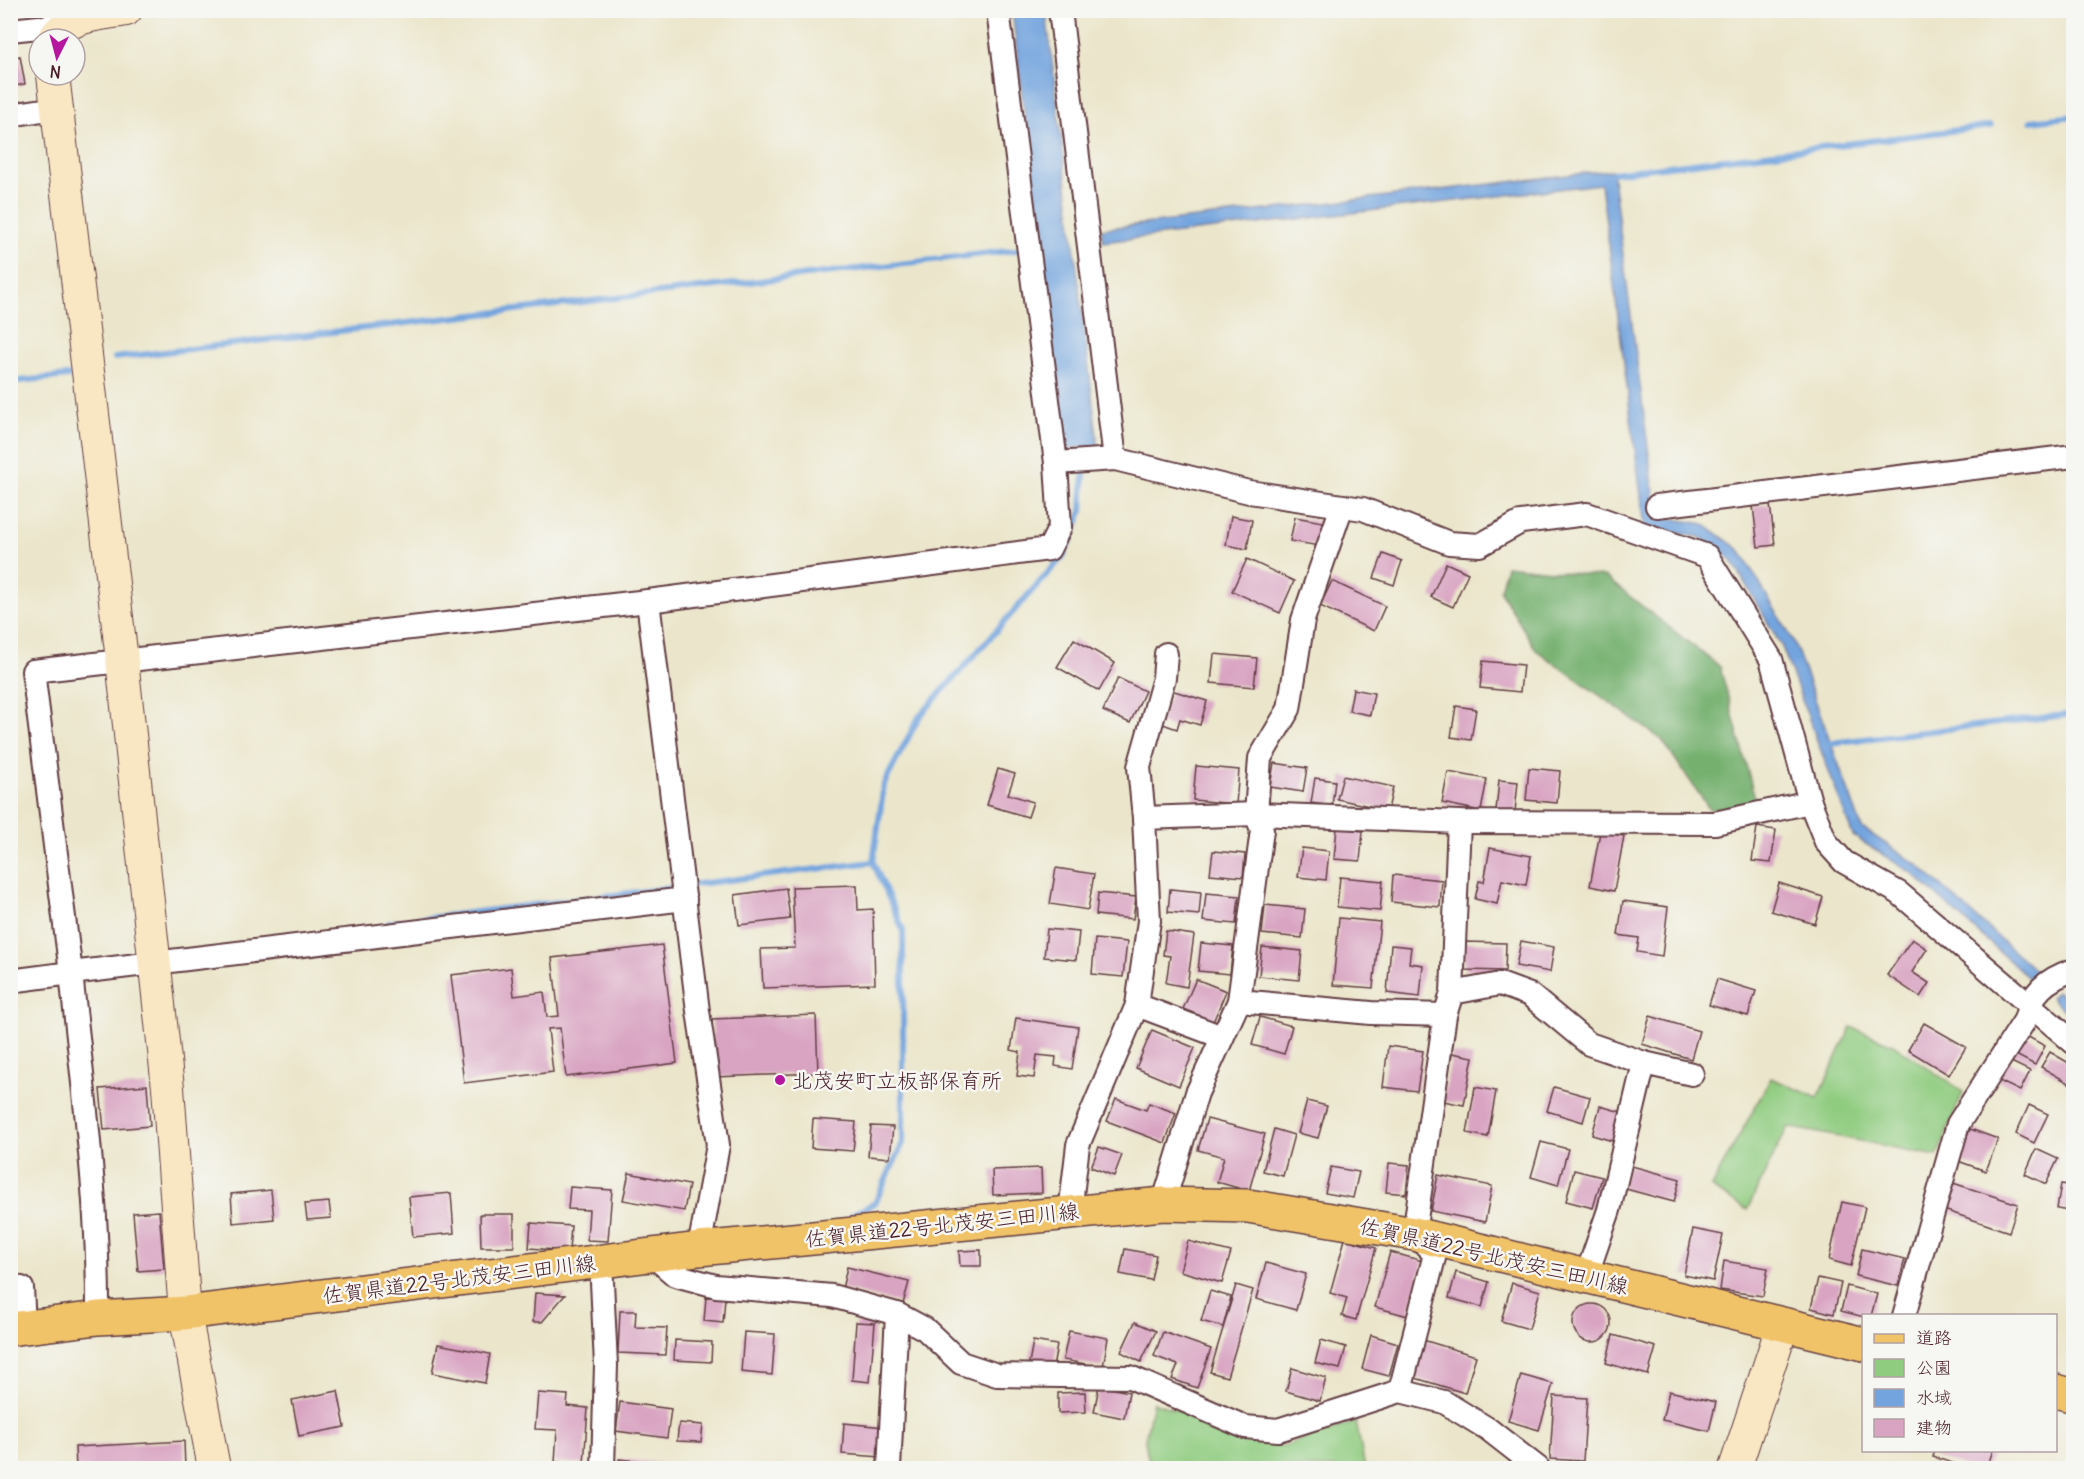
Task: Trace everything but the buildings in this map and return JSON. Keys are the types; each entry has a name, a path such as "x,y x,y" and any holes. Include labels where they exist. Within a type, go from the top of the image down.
{"main road":[{"name":"佐賀県道22号北茂安三田川線","path":"17,1327 98,1318 185,1313 699,1249 1163,1204 1248,1206 1414,1234 1862,1344"},
{"path":"2057,1392 2073,1396"}],"street":[{"path":"56,27 72,20 126,10"},
{"path":"98,1318 98,1274 90,1148 71,973 33,671 648,601 1049,549 1060,527 1056,463 998,10"},
{"path":"1060,10 1115,459"},
{"path":"10,30 27,28"},
{"path":"54,87 122,660 155,963 168,1088 185,1313 213,1468"},
{"path":"10,115 56,108"},
{"path":"1657,506 2073,456"},
{"path":"1056,463 1115,459 1249,492 1363,509 1449,543 1480,544 1521,522 1587,514 1707,556 1771,659 1810,802 1826,842 1844,862 1899,892 2038,991 2073,1043"},
{"path":"1163,1204 1197,1093 1239,1001 1262,830 1256,814 1260,758 1288,709 1304,620 1342,506"},
{"path":"648,601 698,1011 718,1145 699,1249"},
{"path":"1070,1212 1078,1145 1137,1005 1149,921 1139,767 1164,678 1166,654"},
{"path":"1144,818 1256,814 1459,822 1715,823 1810,802"},
{"path":"1400,1391 1435,1254 1414,1234 1445,1016 1452,993 1459,822"},
{"path":"10,981 685,899"},
{"path":"1905,1314 1958,1124 2025,1020 2038,991 2073,970"},
{"path":"1452,993 1500,984 1530,995 1589,1044 1644,1063 1692,1074"},
{"path":"1239,1001 1371,1013 1445,1016"},
{"path":"1137,1005 1221,1037"},
{"path":"1586,1277 1609,1210 1644,1063"},
{"path":"652,1255 675,1275 716,1286 832,1296 897,1314 925,1329 961,1363 997,1375 1130,1377 1245,1427 1278,1430 1400,1391 1444,1402 1488,1429 1538,1468"},
{"path":"601,1261 606,1365 603,1468"},
{"path":"10,1286 22,1288 17,1327"},
{"path":"889,1468 897,1314"},
{"path":"1735,1468 1783,1324"}],"green space":[{"path":"1506,566 1605,577 1720,667 1756,802 1710,810 1662,740 1536,650 1500,591"},
{"path":"1851,1027 1893,1044 1963,1092 1937,1156 1788,1127 1747,1210 1711,1187 1771,1078 1818,1098"},
{"path":"1153,1402 1283,1446 1356,1422 1365,1468 1150,1468 1145,1440"}],"water":[{"path":"1012,11 1046,11 1098,445 1065,449"},
{"path":"1612,170 1657,516 1704,524 1740,550 1794,642 1862,828 1918,865 2041,976 2034,983 1912,873 1853,836 1782,647 1731,559 1699,537 1645,527 1601,184 1103,242 1101,229"},
{"path":"2057,991 2073,1006 2073,1019 2051,997"}],"waterway":[{"path":"2031,121 2074,116"},
{"path":"1613,173 1991,126"},
{"path":"115,358 1016,250"},
{"path":"10,382 68,376"},
{"path":"852,1215 875,1203 903,1143 903,930 873,862 884,784 919,717 1064,555 1082,511 1084,471"},
{"path":"1830,743 2074,714"},
{"path":"690,885 873,862"},
{"path":"389,923 671,888"}],"place":[{"name":"北茂安町立板部保育所","path":"780,1080"}]}
